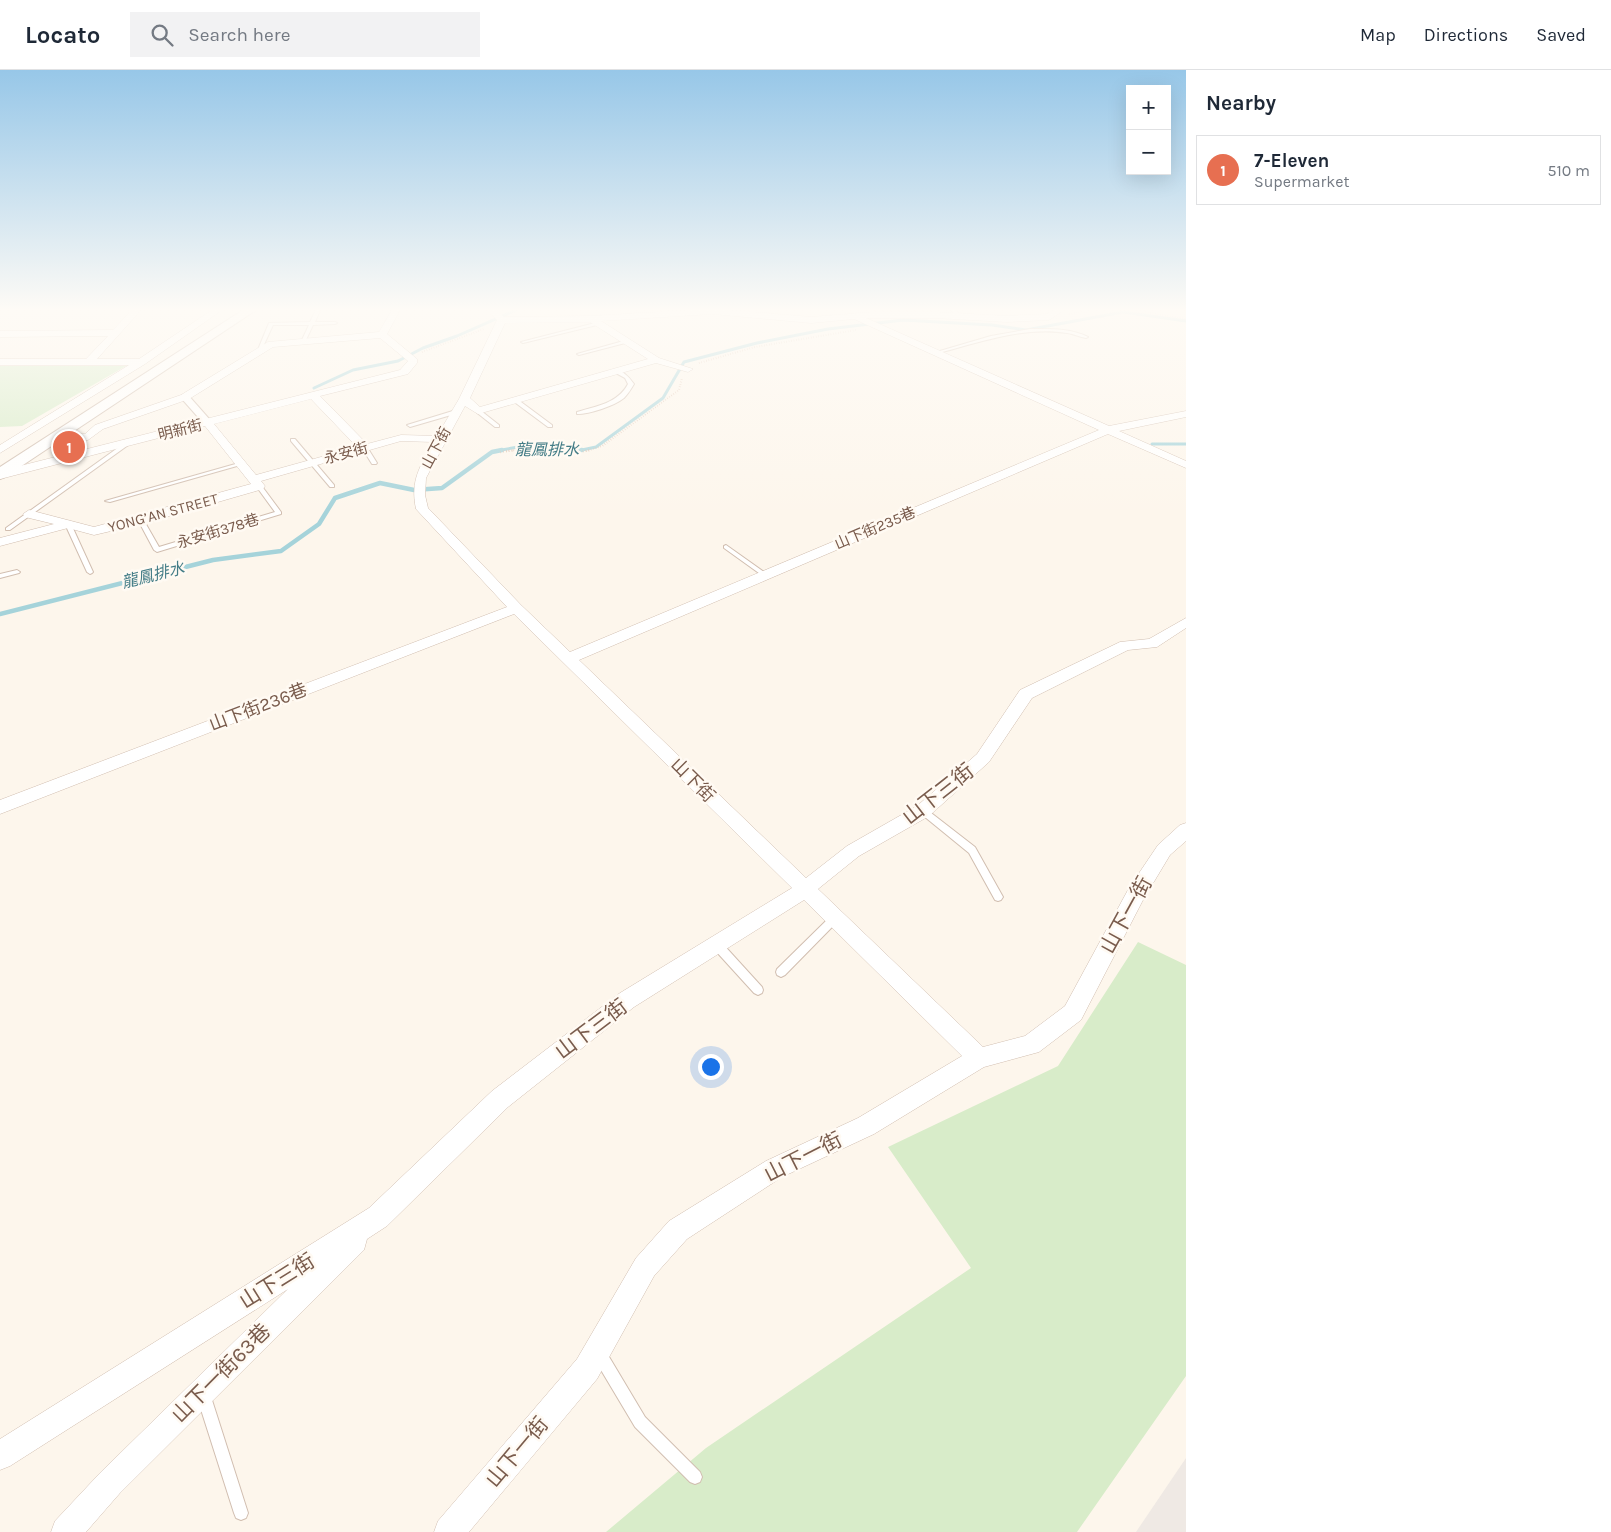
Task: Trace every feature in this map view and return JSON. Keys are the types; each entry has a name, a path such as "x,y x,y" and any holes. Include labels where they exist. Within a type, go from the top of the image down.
{"street":[{"path":"0,450 115,378"},
{"path":"0,463 131,378"},
{"path":"0,474 146,378"},
{"path":"88,437 99,427 185,397 215,378"},
{"name":"明新街","path":"0,474 381,378"},
{"name":"山下街","path":"473,378 464,399 440,439 419,489 422,509 516,608 570,658 804,890 979,1058"},
{"path":"464,399 478,410 591,378"},
{"path":"991,378 1186,465"},
{"path":"314,396 365,448"},
{"path":"185,397 256,482"},
{"name":"山下街235巷","path":"570,658 1108,430 1186,414"},
{"path":"0,436 22,436"},
{"path":"54,438 88,437 96,440 128,443"},
{"name":"永安街","path":"256,482 312,462 401,438 440,439"},
{"name":"YONG’AN STREET","path":"0,542 68,524 94,531 141,520 256,482"},
{"path":"29,514 68,524"},
{"name":"山下街236巷","path":"0,807 516,608"},
{"name":"山下三街","path":"0,1456 378,1217 500,1099 628,1000 804,890 854,851 923,811 984,758 1026,694 1125,645 1152,644 1186,622"},
{"name":"山下一街","path":"448,1532 587,1369 645,1267 678,1230 774,1169 866,1126 979,1058 1031,1045 1073,1013 1136,894 1164,850 1186,830"},
{"name":"山下一街63巷","path":"66,1532 110,1484 378,1217"}],"lane":[{"path":"579,413 612,403 628,391 631,384 628,378"},
{"path":"515,400 550,426"},
{"path":"478,410 497,426"},
{"path":"410,425 456,412"},
{"path":"293,440 332,486"},
{"path":"8,529 128,443"},
{"path":"365,448 374,463"},
{"path":"108,501 241,464"},
{"name":"永安街378巷","path":"141,520 157,550 280,512 256,482"},
{"path":"68,524 90,572"},
{"path":"726,547 765,575"},
{"path":"0,576 18,572"},
{"path":"923,811 972,850 998,897"},
{"path":"781,972 835,918"},
{"path":"717,944 758,990"},
{"path":"597,1351 640,1422 695,1477"},
{"path":"202,1392 241,1512"}],"path":[{"path":"500,452 528,449 568,455 588,452 602,446 679,390 682,378"}],"shaded area":[{"path":"1186,1458 1186,1532 1136,1532"}],"green space":[{"path":"0,378 105,378 22,426 0,427"},
{"path":"1138,942 1186,965 1186,1376 1077,1532 606,1532 706,1448 971,1268 888,1147 1058,1066"}],"waterway":[{"path":"314,388 335,378"},
{"name":"龍鳳排水","path":"582,450 596,447 663,398 675,378"},
{"path":"1152,444 1186,444"},
{"name":"龍鳳排水","path":"496,451 529,445 569,450"},
{"name":"龍鳳排水","path":"0,614 213,560 281,551 319,524 335,498 380,483 414,490 442,488 492,452 502,450"},
{"name":"龍鳳排水","path":"569,450 582,450"},
{"name":"龍鳳排水","path":"569,450 582,450"}],"place":[{"name":"7-Eleven","path":"69,447"}]}
